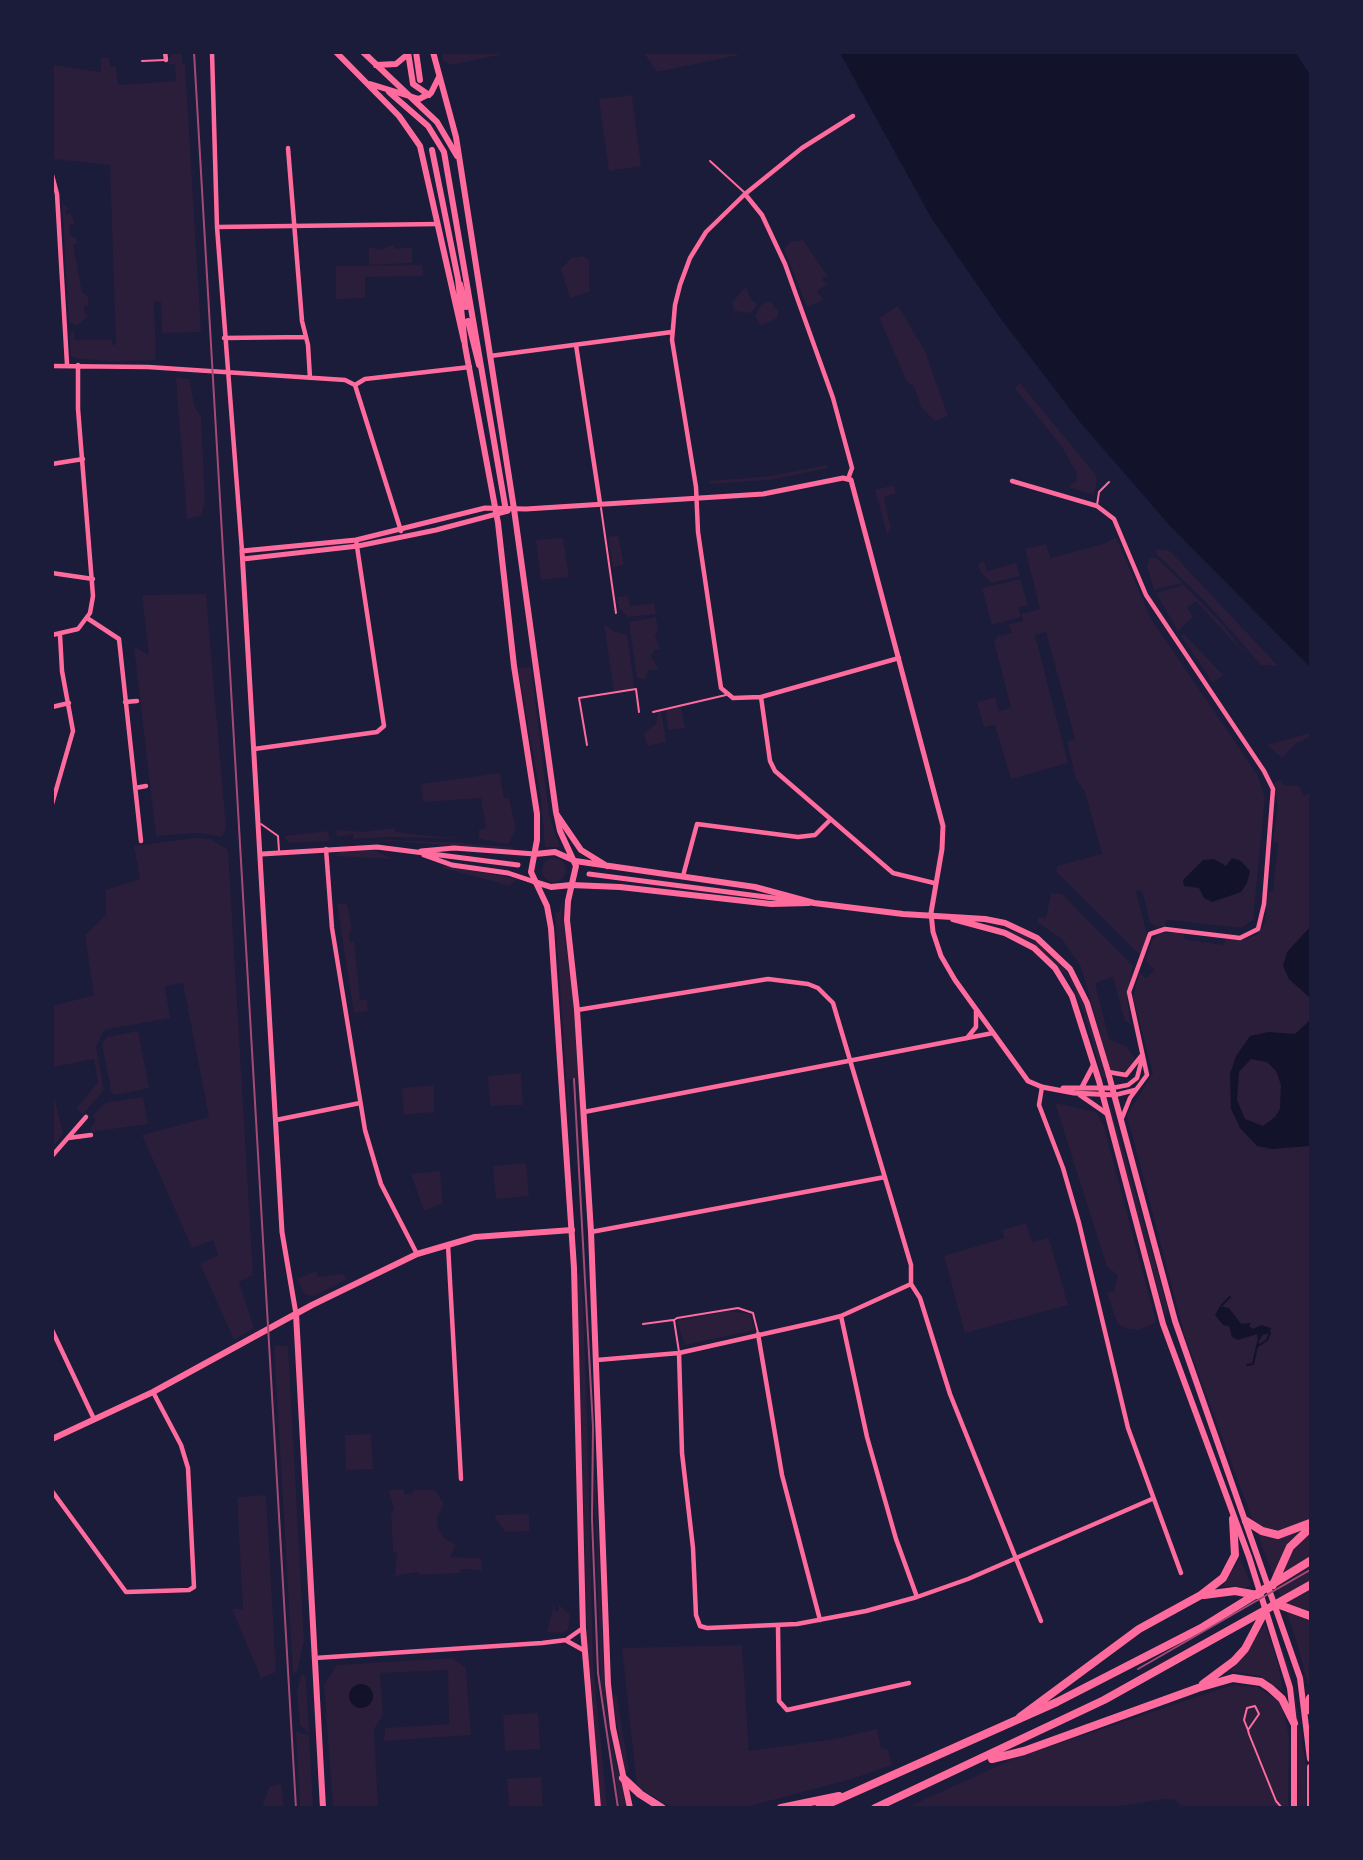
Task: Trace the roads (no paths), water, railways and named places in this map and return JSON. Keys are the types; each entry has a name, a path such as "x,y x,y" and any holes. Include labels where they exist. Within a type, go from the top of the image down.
{"highway":[{"path":"1009,1726 1139,1629 1201,1595 1223,1578 1233,1563 1233,1519"},
{"path":"1246,1521 1262,1531 1278,1535 1311,1526"},
{"path":"1271,1590 1290,1547 1311,1526"},
{"path":"819,1808 1009,1726 1203,1627 1311,1561"},
{"path":"875,1808 1104,1700 1211,1643 1311,1585"},
{"path":"1201,1595 1235,1591 1311,1616"},
{"path":"1198,1688 1228,1667 1245,1649 1265,1609"},
{"path":"975,1763 1024,1751 1198,1688 1233,1678 1261,1682 1282,1699 1294,1723"},
{"path":"1306,1711 1311,1698"},
{"path":"623,1778 640,1794 662,1808"},
{"path":"781,1808 859,1792"}],"main road":[{"path":"336,52 399,116 420,146 459,330 466,346"},
{"path":"363,52 442,128 458,158"},
{"path":"376,65 396,64 411,53"},
{"path":"411,53 420,80"},
{"path":"411,53 413,84 429,95"},
{"path":"433,53 456,136 514,509 556,812 560,831 575,861 576,870 571,885 567,920 577,1010 591,1232 608,1684 629,1808"},
{"path":"365,81 412,99 429,95 440,75"},
{"path":"388,92 428,126 443,147 505,509"},
{"path":"432,150 475,357 480,368"},
{"path":"458,279 466,346 496,510 514,666 537,814 535,854 531,869 547,906 551,928 572,1230 584,1651 598,1808"},
{"path":"480,356 489,356"},
{"path":"556,812 581,850 612,868"},
{"path":"535,854 555,852 575,861 612,868 755,887 814,903 1006,923 1049,947 1080,986 1114,1092 1175,1321 1271,1590 1265,1609 1290,1688 1294,1723 1294,1808"},
{"path":"535,882 551,887 620,887 771,905 814,903"},
{"path":"948,918 1016,937 1048,960 1063,978 1072,996 1094,1064 1163,1324 1233,1519 1300,1678 1311,1759"},
{"path":"52,1439 153,1392 296,1314 417,1254 475,1237 572,1230"},
{"path":"296,1314 323,1808"},
{"path":"1310,1808 1311,1767"}],"street":[{"path":"165,52 166,60"},
{"path":"212,52 216,117 214,136 217,227 226,375 230,380 236,436 283,1250 296,1314"},
{"path":"853,116 803,148 714,222 690,258 675,306 672,332 722,688 727,695 738,699 761,696 900,658"},
{"path":"288,148 302,321 310,378"},
{"path":"52,175 57,194 67,364"},
{"path":"745,194 762,215 785,264 833,398 852,468 848,479"},
{"path":"217,227 438,223"},
{"path":"489,356 672,332"},
{"path":"224,338 306,337"},
{"path":"576,345 600,503"},
{"path":"52,366 67,364 345,380 355,384 365,379 470,367"},
{"path":"52,635 78,629 87,618 93,596 78,365"},
{"path":"355,384 403,538"},
{"path":"52,464 83,459"},
{"path":"242,551 357,543 401,530 496,510 763,494 848,479"},
{"path":"848,479 855,486 943,826 943,849 934,883 932,905 933,932 944,963 1022,1075 1042,1087 1102,1096 1128,1085 1137,1078 1142,1055"},
{"path":"1012,481 1097,506 1114,519 1146,595 1264,771 1274,798 1264,904 1258,929 1240,939 1166,929 1150,934 1129,992 1147,1075 1135,1090 1121,1121"},
{"path":"243,559 403,538 496,510"},
{"path":"254,749 377,733 384,726 357,543"},
{"path":"52,573 93,579"},
{"path":"87,618 120,639 141,841"},
{"path":"52,804 72,739 69,704 62,671 60,635"},
{"path":"761,696 772,766 893,873 934,883"},
{"path":"125,702 137,701"},
{"path":"52,707 69,704"},
{"path":"135,788 146,786"},
{"path":"683,878 697,824 798,837 815,835 830,820"},
{"path":"262,854 371,847 519,865"},
{"path":"418,852 454,848 535,854"},
{"path":"326,849 331,928 360,1103 374,1166 391,1207 417,1254"},
{"path":"418,852 447,863 514,875 535,882"},
{"path":"589,874 814,903"},
{"path":"577,1010 768,979 792,981 818,988 833,1003 911,1265 911,1284 920,1298 950,1394 1041,1620"},
{"path":"966,1038 976,1027 976,1010"},
{"path":"584,1112 993,1033"},
{"path":"1108,1072 1126,1076 1142,1055"},
{"path":"1082,1087 1094,1064"},
{"path":"1042,1087 1039,1105 1067,1180 1128,1428 1181,1573"},
{"path":"1053,1089 1082,1087 1114,1092 1135,1090"},
{"path":"1074,1093 1093,1102 1106,1113"},
{"path":"275,1119 360,1103"},
{"path":"52,1156 86,1117"},
{"path":"67,1139 91,1135"},
{"path":"591,1232 886,1177"},
{"path":"448,1244 461,1479"},
{"path":"597,1360 679,1353 841,1316 911,1284"},
{"path":"841,1316 867,1437 896,1539 917,1597"},
{"path":"52,1330 94,1419"},
{"path":"758,1334 782,1475 820,1620"},
{"path":"679,1353 682,1453 696,1615 701,1626 707,1628 778,1626 820,1620 917,1597 1017,1558 1152,1499"},
{"path":"52,1491 124,1590 132,1594 194,1587 188,1468 181,1445 153,1392"},
{"path":"778,1626 779,1701 787,1710 793,1711 909,1683"},
{"path":"314,1658 566,1640 583,1628"},
{"path":"566,1640 584,1651"}],"lane":[{"path":"142,61 166,60"},
{"path":"710,160 745,194"},
{"path":"1097,506 1099,492 1109,482"},
{"path":"600,503 617,614"},
{"path":"587,745 579,698 636,689 639,712"},
{"path":"653,712 727,695"},
{"path":"258,823 265,825 278,836 280,852"},
{"path":"643,1324 738,1308 752,1313 758,1334"},
{"path":"674,1320 679,1353"},
{"path":"1248,1730 1259,1714 1255,1706 1249,1706 1244,1714 1248,1730 1276,1801 1282,1808"}],"waterway":[{"path":"1222,1305 1230,1297"},
{"path":"1258,1346 1267,1340 1270,1333"},
{"path":"1247,1365 1253,1364 1258,1342"}],"tram line":[{"path":"574,1079 593,1427 592,1519 598,1673 618,1808"},
{"path":"1138,1669 1310,1570"}],"railway":[{"path":"194,52 296,1808"}]}
